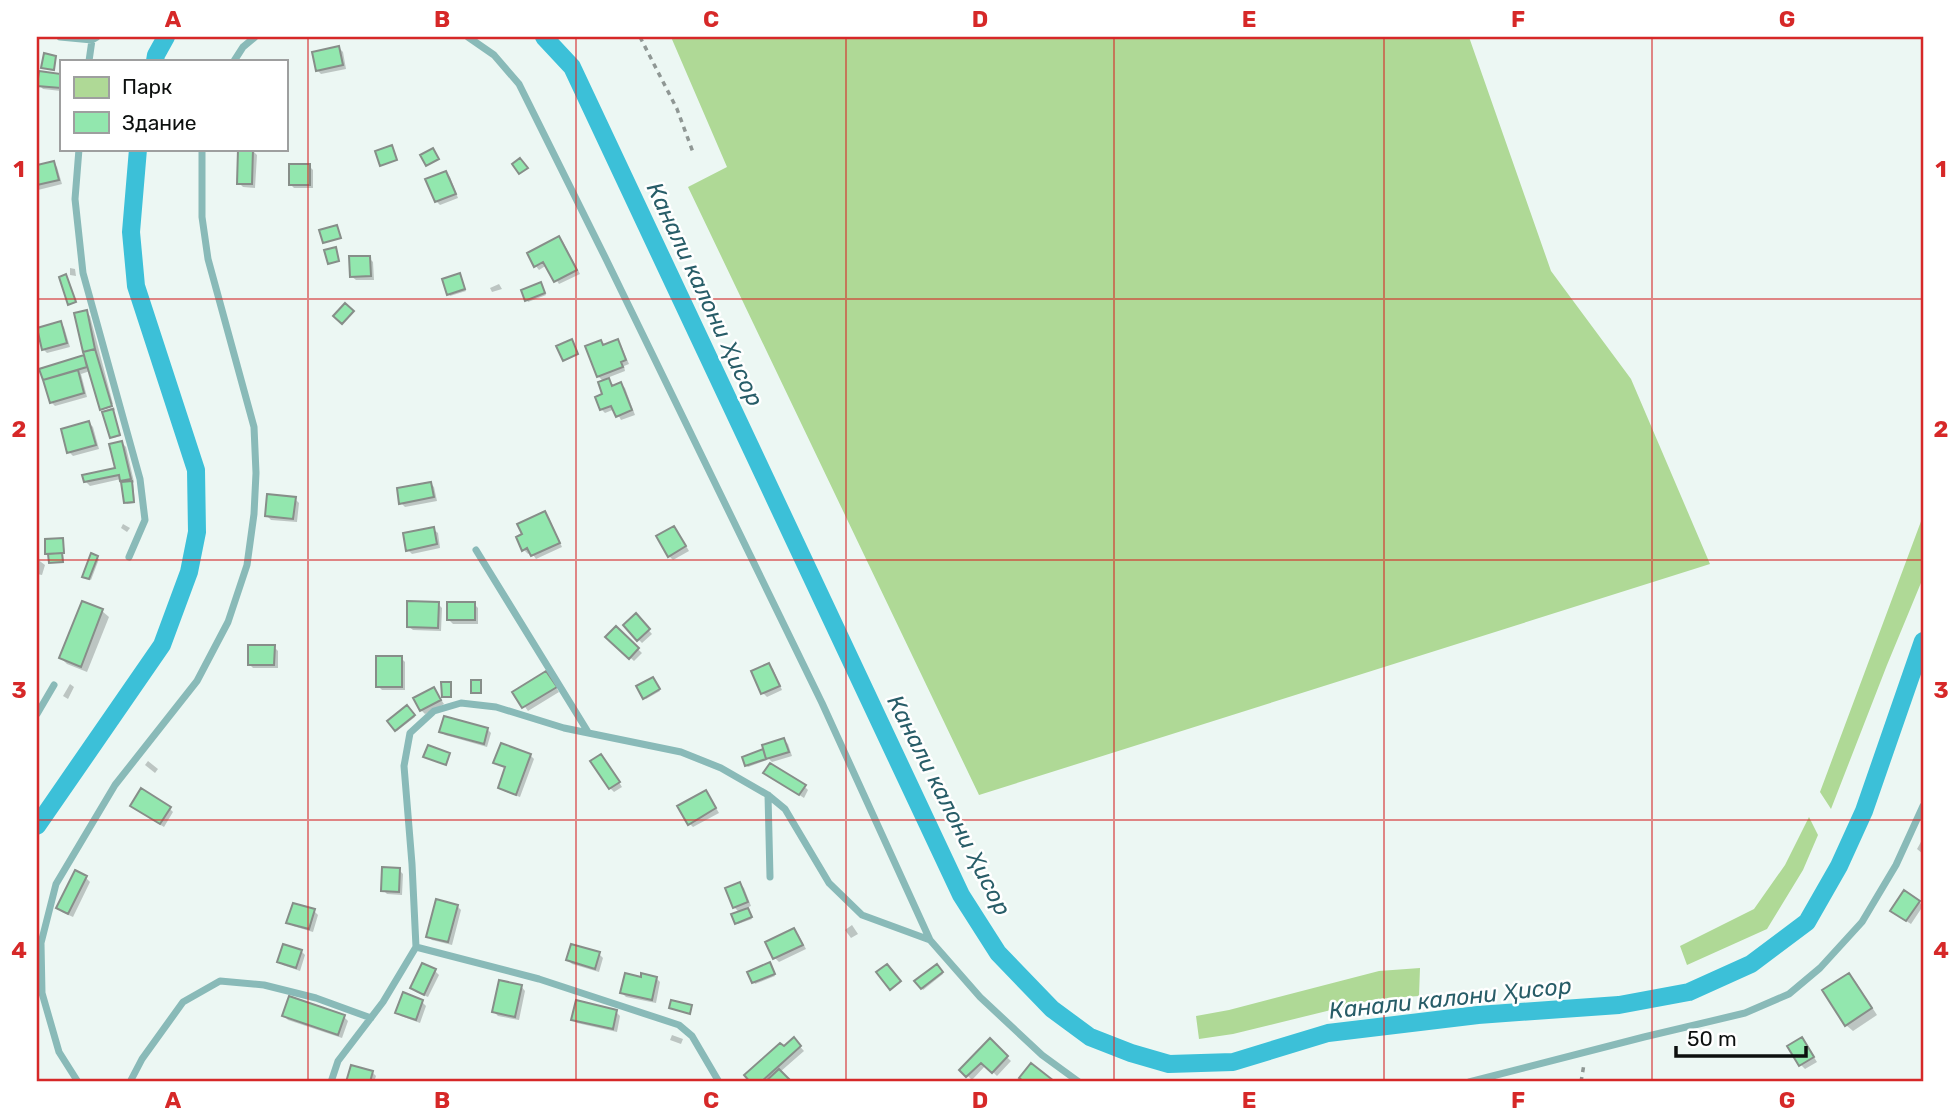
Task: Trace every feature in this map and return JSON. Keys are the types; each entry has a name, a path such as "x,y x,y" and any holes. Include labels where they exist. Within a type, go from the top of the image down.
{"lane":[{"path":"60,37 95,38 89,60"},
{"path":"235,60 243,47 255,37"},
{"path":"468,37 494,55 519,84 822,703 930,940 981,997 1042,1055 1079,1082"},
{"path":"79,150 75,199 83,274 140,479 145,520 129,557"},
{"path":"78,1082 59,1052 41,993 41,943 55,884 116,785 197,681 228,622 247,565 254,514 254,427 208,259 202,217 202,150"},
{"path":"476,550 588,733"},
{"path":"37,714 54,685"},
{"path":"331,1082 338,1061 383,1002 415,947 404,766 410,733 434,711 461,703 496,708 564,728 681,752 721,768 768,795 785,809 829,883 862,915 930,940"},
{"path":"768,795 770,877"},
{"path":"1469,1082 1745,1013 1789,993 1820,968 1862,922 1896,865 1923,806"},
{"path":"415,947 539,979 679,1026 692,1035 719,1082"},
{"path":"130,1082 142,1059 183,1002 220,981 264,985 316,998 371,1018"}],"path":[{"path":"640,37 677,108 694,155"},
{"path":"1581,1082 1587,1052"}],"green space":[{"path":"671,37 1469,37 1551,271 1631,379 1710,564 979,795 688,187 727,167"},
{"path":"1923,516 1923,578 1831,809 1820,792"},
{"path":"1809,817 1818,835 1803,870 1767,929 1687,965 1680,946 1754,909 1785,865"},
{"path":"1420,968 1419,996 1376,999 1233,1034 1199,1039 1196,1016 1379,971"}],"building":[{"path":"339,46 343,65 316,71 312,52"},
{"path":"44,53 56,56 54,70 41,68"},
{"path":"39,71 60,74 60,88 37,86"},
{"path":"392,145 397,160 380,166 375,151"},
{"path":"433,148 439,159 426,166 420,155"},
{"path":"238,150 253,150 252,184 237,184"},
{"path":"520,158 528,168 519,174 512,164"},
{"path":"54,161 59,180 37,185 37,165"},
{"path":"289,164 310,164 310,185 289,185"},
{"path":"446,171 456,194 435,202 425,179"},
{"path":"337,225 341,238 323,243 319,230"},
{"path":"559,236 577,270 554,282 543,262 534,267 527,253"},
{"path":"336,247 339,261 328,264 324,250"},
{"path":"349,256 370,256 371,276 350,277"},
{"path":"460,273 465,289 447,295 442,279"},
{"path":"66,274 76,302 68,305 59,277"},
{"path":"541,282 545,293 525,301 521,290"},
{"path":"345,303 354,311 342,324 333,316"},
{"path":"87,310 95,349 83,352 74,313"},
{"path":"61,321 67,343 42,350 37,328"},
{"path":"572,339 578,354 563,361 556,346"},
{"path":"618,339 626,360 621,362 623,367 597,377 585,346 601,340 603,345"},
{"path":"95,349 112,406 100,410 83,352"},
{"path":"84,355 87,367 43,380 39,369"},
{"path":"78,370 84,393 50,403 43,380"},
{"path":"609,378 612,386 621,382 632,410 616,417 611,406 600,410 595,397 602,394 598,382"},
{"path":"113,409 120,435 110,438 102,412"},
{"path":"89,421 96,445 67,453 61,429"},
{"path":"122,441 131,479 120,481 119,475 84,482 82,475 115,468 109,444"},
{"path":"132,481 134,502 124,503 121,482"},
{"path":"431,482 434,497 399,504 397,488"},
{"path":"267,494 296,497 293,519 265,516"},
{"path":"545,511 560,543 531,556 527,548 522,551 516,537 522,534 517,524"},
{"path":"674,526 686,546 668,557 656,536"},
{"path":"434,527 437,544 406,551 403,533"},
{"path":"63,538 64,553 45,554 45,539"},
{"path":"62,553 63,562 49,563 48,554"},
{"path":"91,553 98,556 89,579 82,577"},
{"path":"82,601 103,609 81,667 59,658"},
{"path":"407,601 439,602 438,628 407,627"},
{"path":"447,602 475,602 475,620 447,620"},
{"path":"636,613 650,629 637,641 623,625"},
{"path":"616,626 639,648 629,659 605,637"},
{"path":"248,645 275,645 274,665 248,665"},
{"path":"376,656 402,656 402,687 376,687"},
{"path":"769,663 780,686 761,694 751,671"},
{"path":"546,671 557,687 522,708 512,692"},
{"path":"653,677 660,689 643,699 636,686"},
{"path":"471,680 481,680 481,693 471,693"},
{"path":"441,682 451,682 451,697 442,697"},
{"path":"434,687 441,700 420,711 413,698"},
{"path":"407,705 415,715 395,731 387,721"},
{"path":"444,716 488,728 484,744 439,732"},
{"path":"784,738 789,752 766,759 762,745"},
{"path":"501,743 531,754 516,795 498,788 505,767 493,763"},
{"path":"428,745 450,753 446,765 423,757"},
{"path":"763,749 766,759 745,766 742,757"},
{"path":"601,754 620,782 609,789 590,761"},
{"path":"770,763 806,785 799,795 763,773"},
{"path":"141,788 171,807 160,824 130,806"},
{"path":"706,790 716,808 688,825 677,806"},
{"path":"382,867 400,868 399,892 381,891"},
{"path":"75,870 87,876 68,914 56,908"},
{"path":"740,882 748,902 733,908 725,888"},
{"path":"1904,890 1920,901 1906,921 1890,911"},
{"path":"436,899 458,905 448,942 426,937"},
{"path":"293,903 315,909 309,929 286,923"},
{"path":"748,908 752,917 735,924 731,914"},
{"path":"794,928 803,945 773,959 765,942"},
{"path":"283,944 302,950 296,968 277,962"},
{"path":"571,944 600,952 595,969 566,960"},
{"path":"770,962 775,974 752,983 747,972"},
{"path":"422,963 436,969 424,995 410,988"},
{"path":"887,964 901,981 890,990 876,972"},
{"path":"937,964 943,972 921,989 914,981"},
{"path":"625,973 657,977 652,1000 620,993"},
{"path":"1849,973 1872,1008 1845,1026 1822,990"},
{"path":"499,980 522,985 515,1017 492,1012"},
{"path":"403,992 423,1000 416,1020 395,1013"},
{"path":"289,996 345,1015 338,1035 282,1016"},
{"path":"576,1000 617,1010 613,1029 571,1020"},
{"path":"671,1000 692,1005 690,1014 669,1008"},
{"path":"794,1037 801,1046 761,1082 750,1082 744,1075 780,1043 784,1046"},
{"path":"1802,1037 1814,1057 1799,1066 1787,1046"},
{"path":"990,1038 1008,1056 992,1073 981,1063 966,1077 959,1070"},
{"path":"1031,1063 1054,1081 1025,1082 1019,1078"},
{"path":"351,1065 373,1071 370,1082 346,1082"},
{"path":"779,1069 792,1082 765,1082"}],"waterway":[{"name":"Канали калони Ҳисор","path":"155,60 166,37"},
{"name":"Канали калони Ҳисор","path":"544,37 572,67 961,895 998,953 1052,1009 1090,1037 1169,1064 1233,1062 1328,1033 1478,1015 1619,1005 1689,992 1751,964 1807,922 1839,866 1864,811 1923,641"},
{"name":"Канали калони Ҳисор","path":"37,826 162,645 189,572 197,532 196,470 136,286 131,232 138,150"}]}
